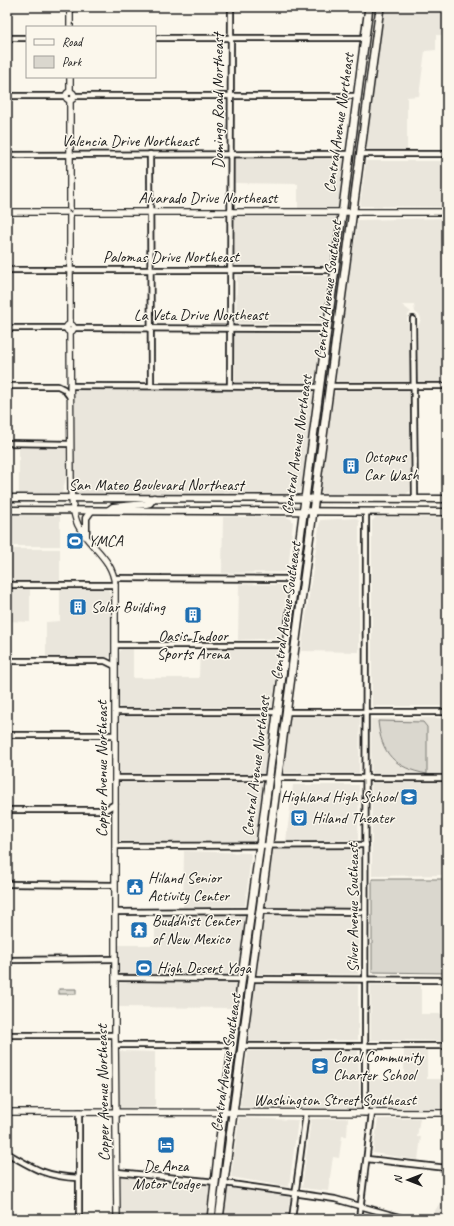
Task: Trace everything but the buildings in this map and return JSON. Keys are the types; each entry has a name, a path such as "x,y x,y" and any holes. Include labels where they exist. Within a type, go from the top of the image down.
{"main road":[{"name":"Central Avenue Northeast","path":"210,1219 369,7"},
{"name":"Central Avenue Southeast","path":"219,1219 270,845 380,7"},
{"name":"San Mateo Boulevard Northeast","path":"7,498 447,499"},
{"path":"108,511 113,507 150,503 154,498"},
{"name":"San Mateo Boulevard Northeast","path":"7,510 447,512"},
{"path":"86,536 86,518 91,511"}],"street":[{"path":"70,7 70,26"},
{"name":"Domingo Road Northeast","path":"230,386 231,7"},
{"path":"7,38 26,38"},
{"path":"156,38 365,38"},
{"name":"Copper Avenue Northeast","path":"70,78 70,444 72,498 78,524 86,536 106,559 115,578 114,885 117,1219"},
{"path":"7,96 357,96"},
{"path":"150,154 151,386"},
{"name":"Valencia Drive Northeast","path":"7,155 349,154"},
{"path":"361,154 447,154"},
{"name":"Alvarado Drive Northeast","path":"7,212 447,212"},
{"name":"Palomas Drive Northeast","path":"7,270 335,270"},
{"path":"414,319 415,499"},
{"name":"La Veta Drive Northeast","path":"7,328 327,329"},
{"path":"7,386 62,387 70,396"},
{"path":"70,386 319,386"},
{"path":"330,386 447,386"},
{"path":"7,443 70,444"},
{"name":"Silver Avenue Southeast","path":"365,1113 366,512"},
{"path":"115,578 293,579"},
{"path":"7,585 115,585"},
{"path":"115,645 285,645"},
{"path":"104,661 115,655"},
{"path":"7,661 104,661 115,666"},
{"path":"115,712 277,712"},
{"path":"287,712 447,712"},
{"path":"7,736 115,735"},
{"path":"115,778 269,778"},
{"path":"278,778 447,778"},
{"path":"105,810 115,804"},
{"path":"7,810 105,810 110,812 115,818"},
{"path":"115,846 366,845"},
{"path":"7,884 114,885"},
{"path":"115,912 251,911"},
{"path":"261,911 365,912"},
{"path":"7,960 115,959"},
{"path":"115,978 242,979"},
{"path":"251,979 447,980"},
{"path":"7,1035 115,1035"},
{"path":"115,1045 233,1045"},
{"path":"242,1046 447,1046"},
{"name":"Washington Street Southeast","path":"7,1112 447,1113"},
{"path":"80,1112 80,1219"},
{"path":"292,1219 306,1113"},
{"path":"359,1219 372,1113"},
{"path":"7,1153 48,1175 80,1178"},
{"path":"367,1159 447,1168"},
{"path":"117,1172 216,1182"},
{"path":"224,1183 335,1199 406,1219"}],"shaded area":[{"path":"384,7 447,7 447,35 436,35 436,50 425,51 419,96 407,97 407,150 369,150 365,146"},
{"path":"234,158 344,159 338,208 298,208 298,184 234,183"},
{"path":"366,161 447,161 447,207 360,206"},
{"path":"235,215 337,216 331,267 234,266"},
{"path":"447,218 447,383 421,383 418,380 418,326 421,319 415,312 414,305 402,305 411,312 408,315 407,320 411,328 411,382 339,382 336,380 344,305 358,220"},
{"path":"237,275 328,276 322,323 236,323"},
{"path":"235,332 321,333 315,382 235,382 234,334"},
{"path":"76,389 312,390 315,393 301,491 293,495 78,493 73,475 74,392"},
{"path":"337,390 407,390 411,393 410,491 405,495 323,494 320,489 333,394"},
{"path":"19,447 66,448 67,475 62,493 19,494"},
{"path":"11,515 60,516 60,546 11,546"},
{"path":"223,517 286,517 291,519 293,522 288,571 222,573"},
{"path":"376,517 447,518 447,706 372,706 372,521"},
{"path":"356,518 359,521 359,652 301,651 320,520"},
{"path":"7,549 60,549 60,582 7,581"},
{"path":"239,584 287,585 281,638 238,640"},
{"path":"107,588 110,593 112,620 111,657 46,658 46,622 60,621 60,589"},
{"path":"7,589 30,589 30,622 7,621"},
{"path":"121,649 133,649 133,678 199,678 200,649 278,649 280,651 272,707 121,708 118,705 118,678 119,653"},
{"path":"121,715 269,715 272,717 265,772 261,775 120,775 118,772 118,718"},
{"path":"358,716 360,719 359,774 283,773 289,717"},
{"name":"Highland High School","path":"447,718 447,875 372,876 371,719"},
{"path":"119,782 260,782 263,785 256,837 252,841 119,841"},
{"path":"293,785 359,785 358,840 286,841"},
{"path":"272,849 356,849 360,851 359,906 357,908 266,908 264,905"},
{"path":"184,851 250,853 251,856 245,906 183,907"},
{"path":"155,915 246,915 239,975 120,974 118,972 118,945 155,945"},
{"path":"263,916 356,917 359,919 358,974 254,974"},
{"path":"233,981 238,982 235,1008 117,1007 117,986 119,983 230,983"},
{"path":"252,981 358,985 358,1040 249,1042 246,1039"},
{"path":"371,985 421,985 421,1014 447,1014 447,1041 371,1040"},
{"path":"358,1050 360,1108 310,1110 240,1107 248,1051"},
{"path":"404,1050 427,1050 427,1079 447,1079 447,1109 372,1109 370,1107 370,1079 404,1079"},
{"path":"120,1051 155,1052 155,1107 120,1108 118,1106"},
{"path":"239,1118 298,1120 289,1187 231,1177"},
{"path":"348,1118 347,1136 342,1136 339,1158 333,1157 328,1191 302,1188 311,1119"},
{"path":"420,1118 417,1137 421,1137 418,1160 373,1153 378,1119"},
{"path":"122,1174 209,1184 211,1186 207,1219 120,1219 120,1176"},
{"path":"228,1188 287,1195 290,1199 287,1219 223,1219"},
{"path":"447,1191 447,1219 430,1219"}],"green space":[{"path":"378,721 423,722 427,727 427,774 406,768 392,758 386,751 382,742"},
{"path":"372,879 447,879 447,973 372,972"},
{"path":"59,989 76,989 76,994 59,994"}],"place":[{"name":"Octopus Car Wash","path":"351,466"},
{"name":"YMCA","path":"75,541"},
{"name":"Solar Building","path":"78,607"},
{"name":"Oasis Indoor Sports Arena","path":"193,615"},
{"name":"Highland High School","path":"409,797"},
{"name":"Hiland Theater","path":"299,818"},
{"name":"Hiland Senior Activity Center","path":"135,887"},
{"name":"Buddhist Center of New Mexico","path":"139,930"},
{"name":"High Desert Yoga","path":"144,968"},
{"name":"Coral Community Charter School","path":"320,1066"},
{"name":"De Anza Motor Lodge","path":"166,1145"}]}
